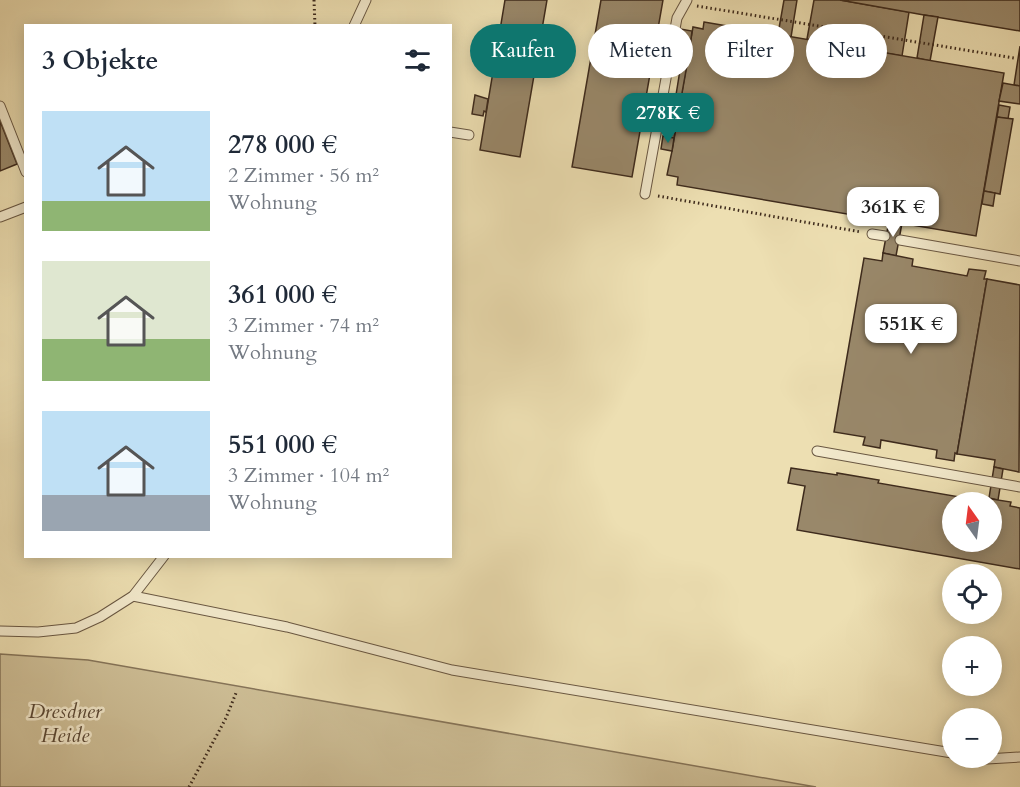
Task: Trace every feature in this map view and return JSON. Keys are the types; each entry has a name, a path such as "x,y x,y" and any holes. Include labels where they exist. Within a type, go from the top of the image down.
{"lane":[{"path":"355,24 366,0"},
{"path":"645,194 677,18 687,2"},
{"path":"0,106 24,167"},
{"path":"452,132 469,135"},
{"path":"0,217 24,208"},
{"path":"872,234 885,236"},
{"path":"900,240 1019,261 1020,249"},
{"path":"817,451 1020,487"},
{"path":"0,631 38,632 76,628 100,617 133,596 162,558"},
{"path":"133,596 287,627 452,670 942,751"},
{"path":"1002,758 1020,757"}],"path":[{"path":"314,0 315,24"},
{"path":"687,2 1014,58"},
{"path":"645,194 872,234"},
{"path":"189,787 226,718 236,693"}],"green space":[{"name":"Dresdner Heide","path":"0,654 88,660 816,787 0,787"}],"building":[{"path":"505,0 547,0 543,24 501,24"},
{"path":"601,0 663,0 659,24 597,24"},
{"path":"784,0 797,0 793,24 780,24"},
{"path":"814,0 840,0 909,12 902,56 887,53 887,24 810,24"},
{"path":"840,0 1020,0 1020,31 924,15"},
{"path":"924,15 938,17 930,61 917,58"},
{"path":"704,22 716,24 705,24 705,78 794,78 794,37 806,39 806,78 887,78 887,53 1004,73 976,236 677,185 678,177 667,175 684,78 693,78 693,27 703,29"},
{"path":"1020,46 1020,86 1014,85"},
{"path":"588,75 588,78 649,78 632,177 572,167"},
{"path":"492,78 534,78 520,157 480,150"},
{"path":"679,78 685,78 674,138 669,138"},
{"path":"1003,83 1020,86 1020,104 999,101"},
{"path":"475,95 488,99 483,116 472,114"},
{"path":"999,105 1010,107 1008,119 997,117"},
{"path":"997,117 1013,119 1000,194 984,191"},
{"path":"0,121 17,164 0,171"},
{"path":"663,136 674,138 672,151 661,149"},
{"path":"984,191 995,193 993,206 982,204"},
{"path":"889,221 902,223 896,256 883,253"},
{"path":"883,253 913,259 912,266 967,276 969,269 986,271 984,279 987,279 954,461 936,458 937,450 881,440 880,448 863,445 865,437 834,432 864,258 882,261"},
{"path":"987,279 1020,285 1019,472 994,467 995,460 957,454"},
{"path":"994,467 1003,469 999,492 990,492"},
{"path":"791,468 879,480 878,483 942,494 942,552 1002,552 1002,501 1011,502 1010,506 1020,508 1020,569 1002,564 797,530 805,486 788,483"}]}
